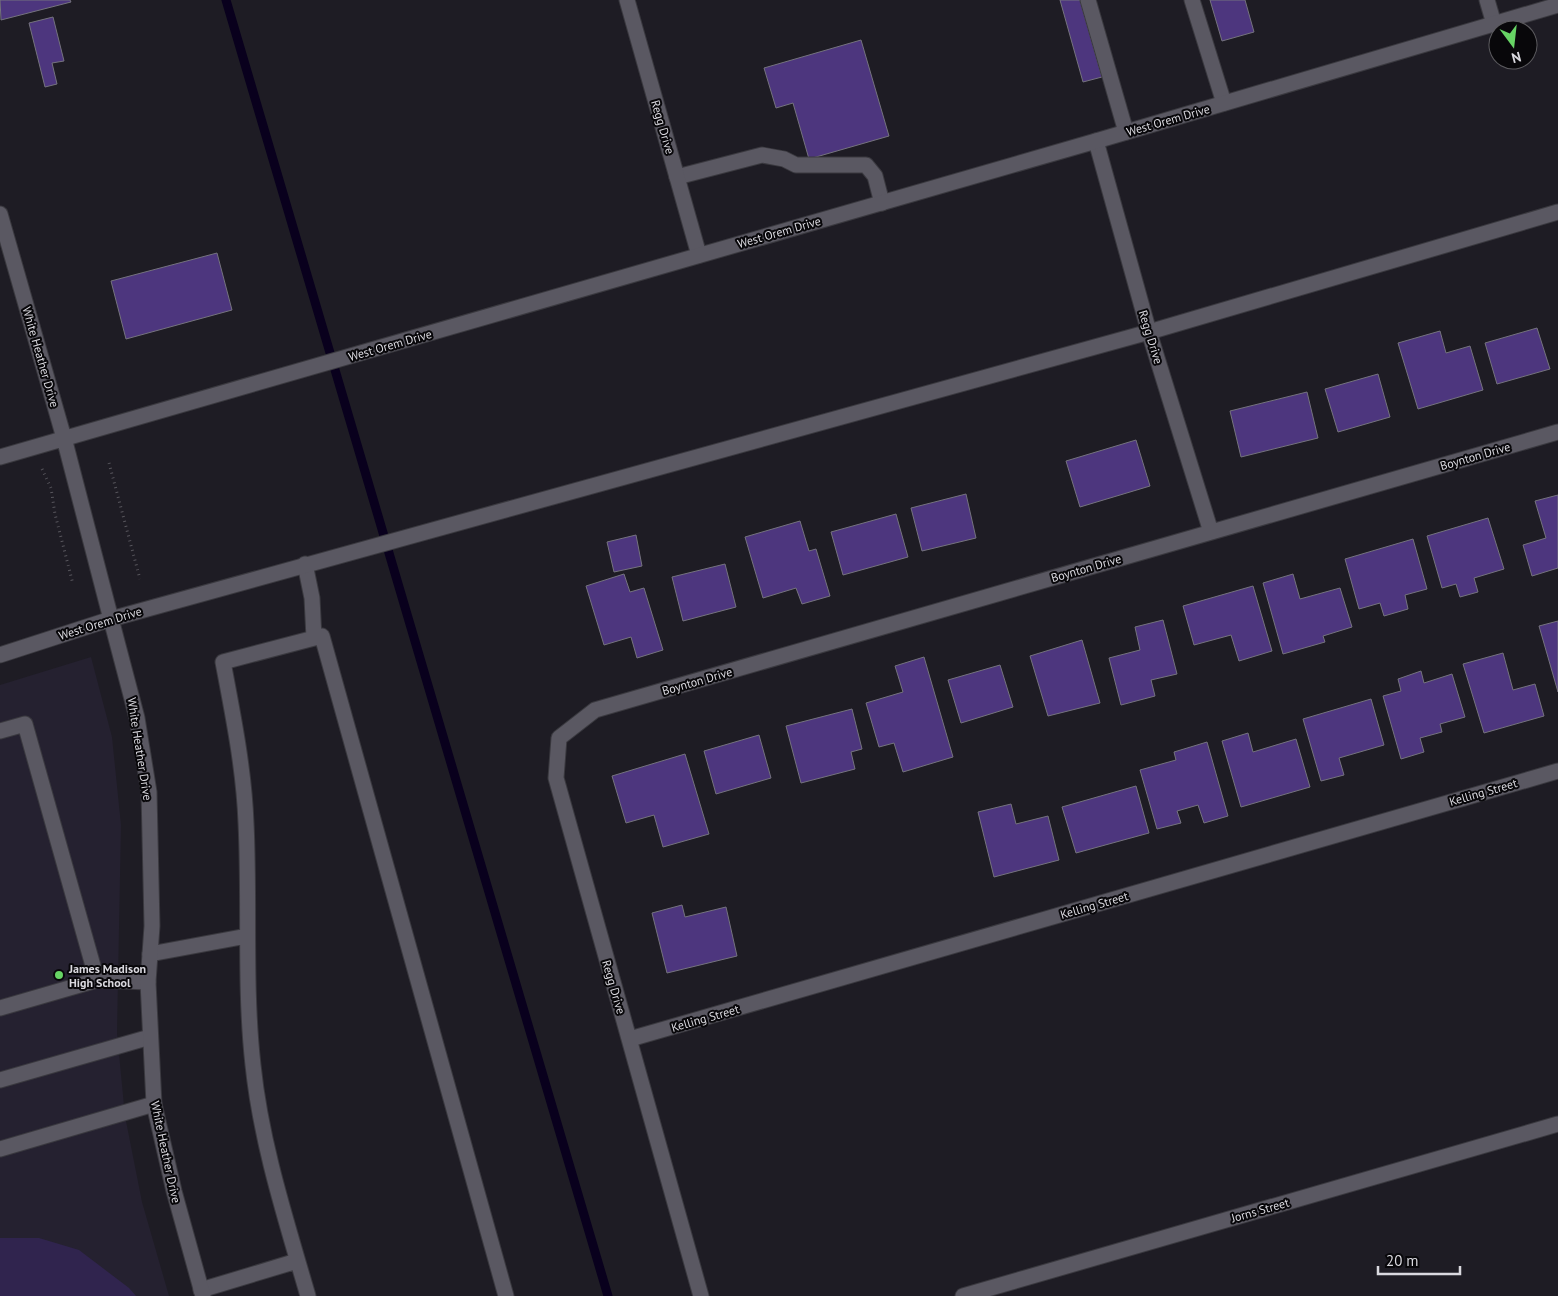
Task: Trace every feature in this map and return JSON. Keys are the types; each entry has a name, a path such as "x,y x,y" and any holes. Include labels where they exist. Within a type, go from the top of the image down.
{"street":[{"name":"Regg Drive","path":"627,0 699,255"},
{"path":"1088,0 1126,132"},
{"path":"1192,0 1224,103"},
{"path":"1487,0 1493,20"},
{"name":"West Orem Drive","path":"1507,20 1558,5"},
{"name":"West Orem Drive","path":"0,457 1096,141 1488,26"},
{"name":"Regg Drive","path":"1096,141 1149,332 1211,532"},
{"path":"677,177 762,155 784,159 796,165 866,164 875,176 882,202"},
{"name":"West Orem Drive","path":"0,655 110,619 465,519 1149,332 1558,212"},
{"name":"White Heather Drive","path":"0,214 64,438 137,718 149,792 152,926 148,982 154,1104 174,1191 202,1293"},
{"name":"Boynton Drive","path":"614,705 1558,432"},
{"path":"305,564 312,598 314,638"},
{"path":"308,1296 263,1133 253,1066 247,999 246,822 237,736 222,662 322,636 506,1296"},
{"name":"Regg Drive","path":"614,705 595,710 559,738 556,778 701,1296"},
{"path":"0,731 25,724 97,980"},
{"name":"Kelling Street","path":"630,1040 1558,771"},
{"path":"150,954 247,936"},
{"path":"0,1008 97,980 148,982"},
{"path":"0,1080 150,1037"},
{"path":"0,1149 154,1104"},
{"name":"Jorns Street","path":"963,1296 1558,1124"},
{"path":"202,1293 298,1260"}],"path":[{"path":"109,463 140,579"},
{"path":"42,468 45,480 51,488 57,524 74,584"}],"shaded area":[{"name":"James Madison High School","path":"91,657 112,737 121,825 117,1033 125,1116 142,1202 169,1296 0,1296 0,685"},
{"path":"0,1238 39,1238 79,1250 129,1288 136,1296 0,1296"}],"building":[{"path":"0,0 70,0 71,2 1,20"},
{"path":"1060,0 1080,0 1102,77 1083,82"},
{"path":"1210,0 1245,0 1254,32 1222,41"},
{"path":"53,17 64,61 52,63 57,84 45,87 29,23"},
{"path":"861,40 889,136 809,159 793,103 776,108 764,68"},
{"path":"217,253 232,310 126,339 111,281"},
{"path":"1537,328 1550,369 1497,384 1485,343"},
{"path":"1440,331 1446,353 1470,346 1483,390 1418,409 1398,343"},
{"path":"1378,374 1390,417 1338,432 1325,389"},
{"path":"1307,392 1318,438 1241,457 1230,411"},
{"path":"1136,440 1150,486 1080,507 1066,461"},
{"path":"966,494 976,538 922,551 911,508"},
{"path":"1558,495 1558,568 1532,576 1523,545 1546,538 1535,501"},
{"path":"896,514 908,557 843,575 831,532"},
{"path":"1488,518 1504,569 1474,578 1478,592 1460,597 1456,584 1442,588 1427,536"},
{"path":"800,521 809,551 816,549 830,596 802,604 796,588 763,598 745,537"},
{"path":"636,535 642,566 614,572 607,542"},
{"path":"1413,539 1427,589 1405,595 1408,609 1384,616 1380,603 1359,609 1345,559"},
{"path":"725,564 736,607 683,621 672,577"},
{"path":"624,574 630,592 644,588 663,650 637,658 631,637 604,645 586,586"},
{"path":"1293,574 1300,599 1340,588 1352,627 1323,636 1325,642 1283,654 1263,583"},
{"path":"1253,586 1272,651 1239,661 1231,635 1194,645 1183,606"},
{"path":"1163,620 1177,674 1151,680 1155,696 1121,705 1109,658 1140,650 1135,627"},
{"path":"1558,621 1558,692 1539,626"},
{"path":"1082,640 1100,703 1048,716 1030,656"},
{"path":"1503,653 1513,690 1535,684 1544,716 1484,733 1463,664"},
{"path":"924,657 953,757 903,772 894,743 879,747 866,703 903,692 895,666"},
{"path":"1000,665 1013,707 961,723 948,680"},
{"path":"1421,671 1424,683 1452,674 1465,717 1440,724 1442,732 1420,738 1424,752 1401,759 1383,696 1401,691 1398,679"},
{"path":"1371,699 1384,745 1339,758 1344,775 1321,781 1303,719"},
{"path":"852,709 862,749 851,752 855,769 801,783 786,726"},
{"path":"1248,733 1253,752 1296,739 1310,787 1241,807 1222,741"},
{"path":"759,735 771,778 716,794 704,751"},
{"path":"1207,742 1228,816 1204,823 1198,805 1177,811 1181,823 1157,829 1140,770 1176,760 1174,752"},
{"path":"685,754 709,834 663,847 654,815 626,823 612,776"},
{"path":"1136,786 1149,833 1076,853 1062,807"},
{"path":"1011,804 1016,824 1048,816 1059,860 994,877 978,812"},
{"path":"682,905 685,917 726,907 737,956 667,973 652,913"}],"waterway":[{"path":"226,0 608,1296"}],"place":[{"name":"James Madison High School","path":"59,975"}]}
